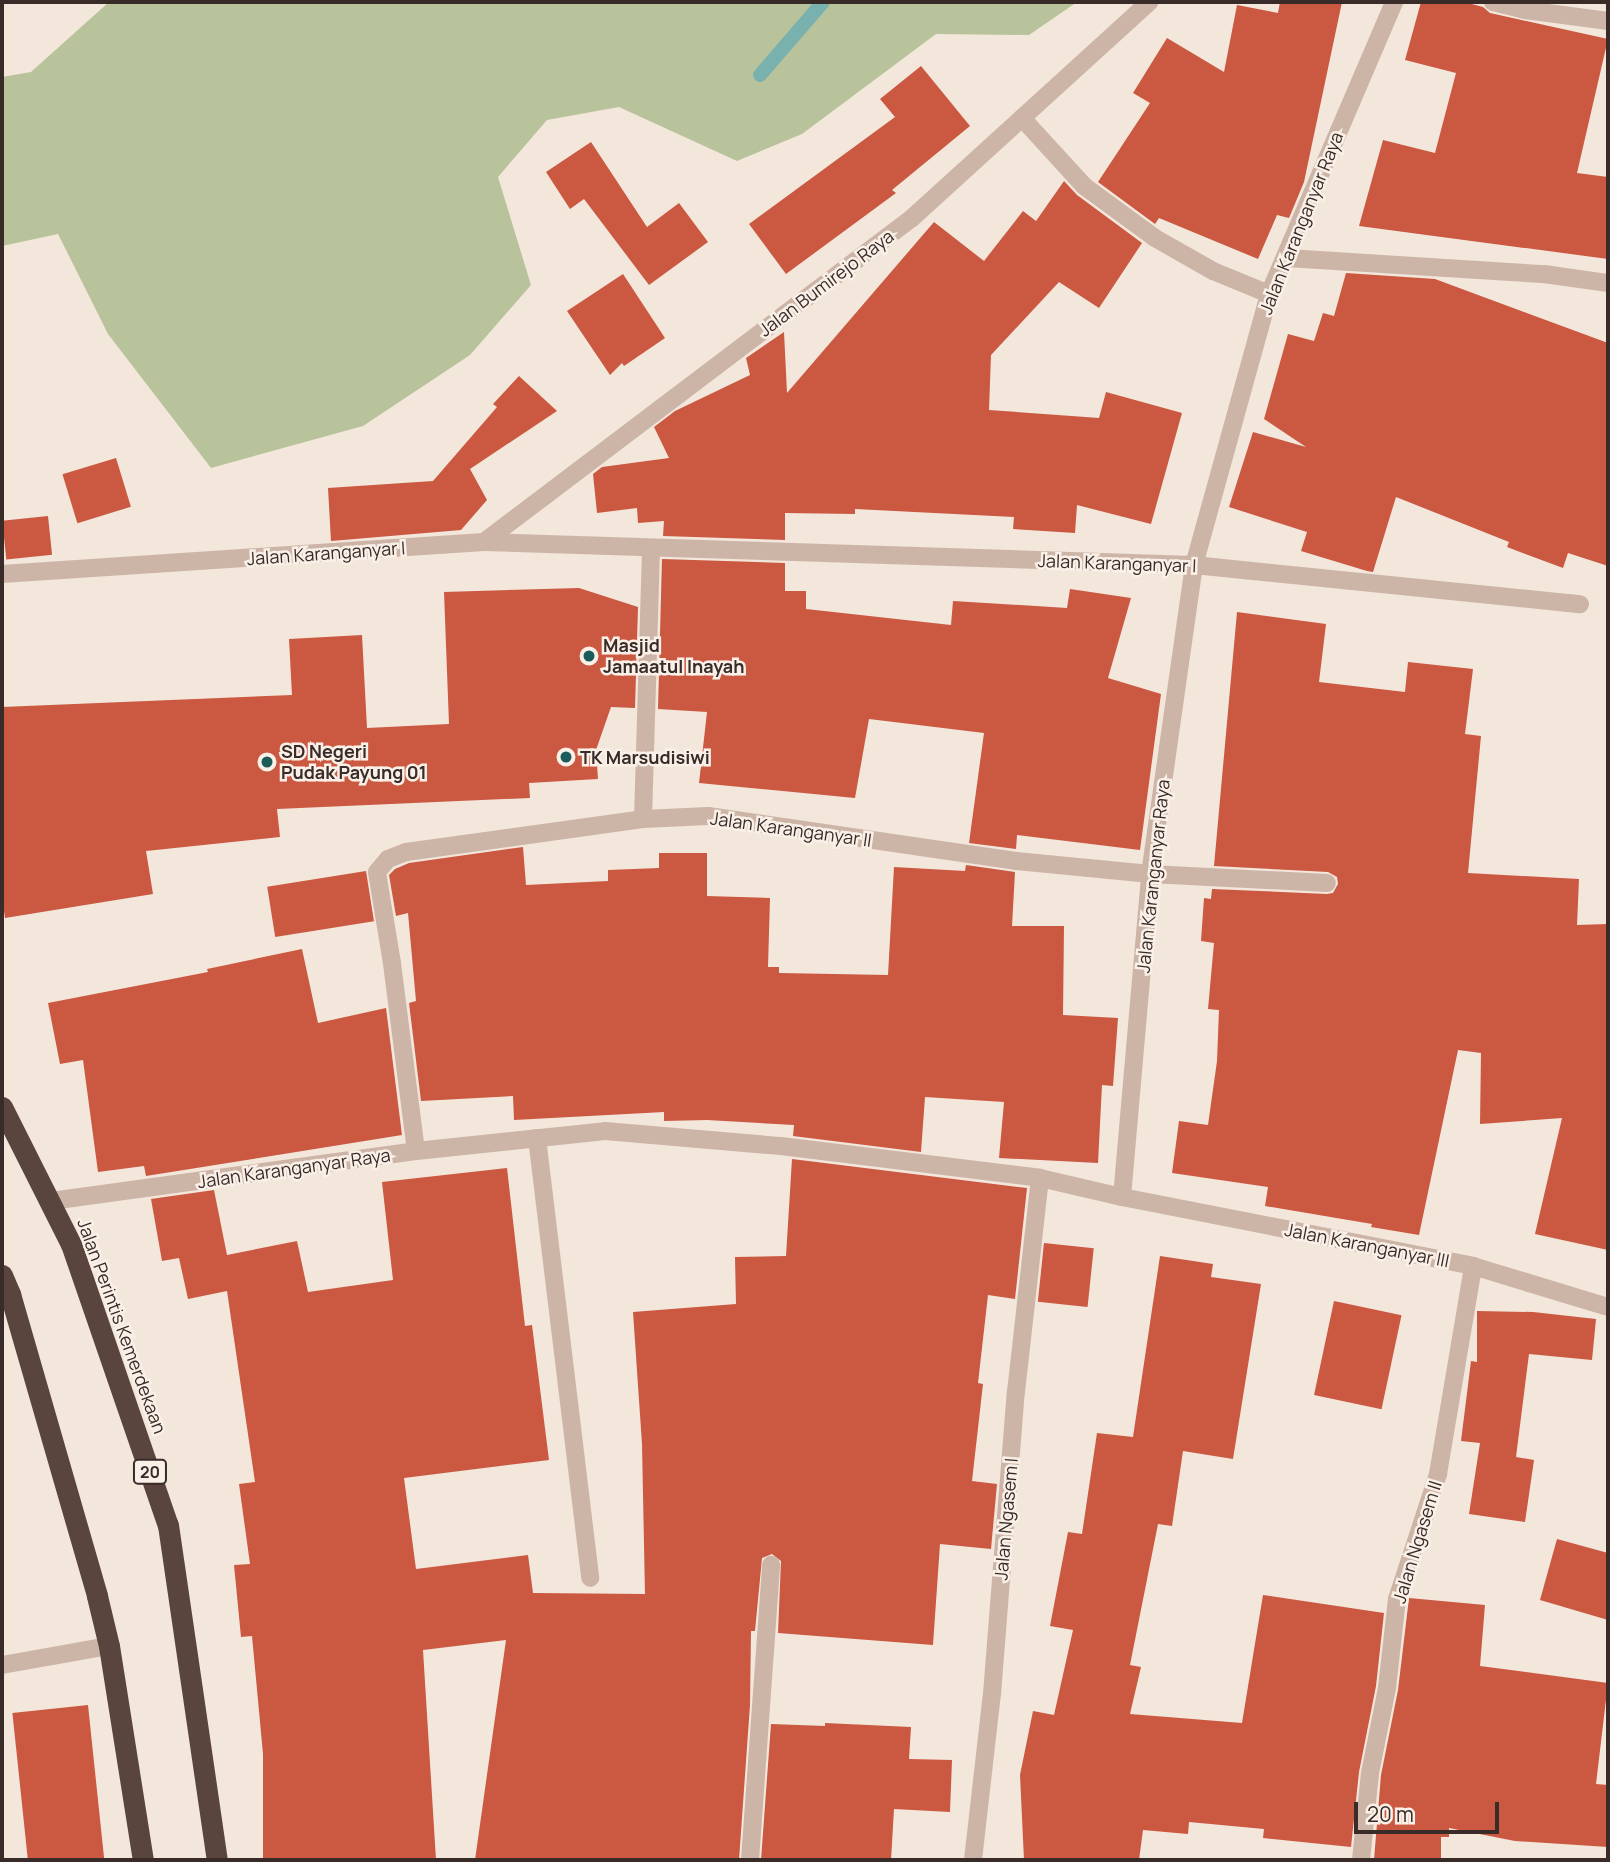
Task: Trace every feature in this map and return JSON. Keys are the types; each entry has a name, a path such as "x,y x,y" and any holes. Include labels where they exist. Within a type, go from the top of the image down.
{"highway":[{"name":"Jalan Perintis Kemerdekaan","path":"2,1107 71,1244 168,1525 217,1860"},
{"path":"2,1275 10,1294 71,1504 109,1646 143,1860"}],"street":[{"name":"Jalan Bumirejo Raya","path":"484,542 912,218 1149,2"},
{"name":"Jalan Karanganyar Raya","path":"51,1201 416,1151 606,1131 781,1146 1040,1178 1122,1197 1150,874 1194,565 1269,294 1287,258 1395,2"},
{"path":"1493,2 1525,10 1608,21"},
{"path":"1022,118 1084,186 1155,238 1213,271 1269,294"},
{"path":"1287,258 1544,274 1608,283"},
{"name":"Jalan Karanganyar I","path":"2,574 484,542 1194,565 1580,604"},
{"path":"643,819 651,548"},
{"name":"Jalan Karanganyar II","path":"416,1151 392,963 377,872 388,859 406,852 643,819 708,816 1016,861 1150,874 1327,883"},
{"path":"537,1138 590,1577"},
{"name":"Jalan Ngasem I","path":"973,1860 992,1694 1016,1392 1040,1178"},
{"name":"Jalan Karanganyar III","path":"1122,1197 1473,1266 1608,1307"},
{"name":"Jalan Ngasem II","path":"1361,1860 1370,1773 1387,1688 1397,1599 1438,1474 1473,1266"},
{"path":"750,1860 771,1565"},
{"path":"2,1665 109,1646"}],"green space":[{"path":"109,2 1077,2 1029,35 936,34 802,134 737,161 619,107 547,120 498,177 531,285 470,355 363,426 211,468 108,334 58,234 2,246 2,77 31,72"}],"building":[{"path":"1280,2 1342,2 1304,182 1289,218 1277,215 1258,259 1159,218 1155,224 1098,182 1150,103 1133,93 1167,38 1224,72 1237,5 1278,13"},
{"path":"1421,2 1464,2 1483,7 1490,13 1608,39 1577,173 1608,177 1608,259 1359,226 1383,140 1435,153 1456,73 1405,60"},
{"path":"921,66 970,126 892,190 896,193 786,274 749,224 895,117 880,99"},
{"path":"591,142 647,227 679,203 708,242 649,285 584,199 570,209 546,172"},
{"path":"1064,181 1077,195 1142,243 1099,308 1059,282 991,355 989,410 1099,418 1106,392 1182,413 1151,524 1077,505 1075,533 1013,529 1014,517 855,509 855,514 785,513 785,540 663,536 664,521 638,523 637,508 597,513 593,474 602,467 669,458 654,427 675,411 750,375 746,358 784,332 787,393 934,222 984,261 1023,211 1036,221"},
{"path":"1346,273 1435,279 1608,343 1608,566 1568,553 1563,568 1507,547 1509,542 1396,497 1373,572 1301,551 1307,532 1229,507 1253,432 1306,447 1264,419 1288,334 1314,341 1323,313 1334,316"},
{"path":"623,274 665,338 624,366 622,363 610,375 567,311"},
{"path":"519,376 557,411 470,469 487,500 461,530 331,541 328,488 433,481 497,407 493,404"},
{"path":"116,458 131,507 77,523 62,474"},
{"path":"48,516 52,555 6,560 2,521"},
{"path":"662,559 785,563 785,591 806,591 806,609 951,625 953,601 1067,608 1070,589 1131,598 1108,678 1161,694 1140,850 1017,835 1016,849 969,843 984,733 869,719 855,798 699,783 707,712 658,709"},
{"path":"579,588 638,607 635,708 611,707 596,750 598,779 529,783 530,798 277,809 280,837 146,851 153,894 5,918 2,896 2,707 292,695 289,639 362,635 367,728 449,724 444,592"},
{"path":"1237,612 1326,624 1319,682 1405,692 1408,662 1473,669 1465,734 1481,736 1468,873 1579,879 1577,925 1608,924 1608,1250 1535,1234 1562,1118 1480,1124 1481,1053 1458,1050 1419,1235 1371,1227 1372,1224 1265,1206 1268,1187 1172,1173 1179,1121 1208,1125 1217,1061 1219,1010 1208,1009 1214,943 1201,941 1204,898 1211,899 1212,889 1327,894 1333,893 1338,884 1337,877 1328,872 1214,866"},
{"path":"523,847 526,885 608,881 608,870 659,868 659,853 707,853 707,896 770,898 768,967 779,967 779,973 888,975 894,867 965,871 966,865 1015,872 1012,926 1064,926 1063,1015 1118,1018 1113,1086 1102,1085 1098,1163 999,1158 1004,1102 925,1097 921,1152 793,1136 794,1125 707,1120 664,1121 664,1112 514,1120 513,1096 421,1101 409,1003 416,1001 408,913 396,916 389,875 409,863"},
{"path":"366,871 374,921 275,937 267,887"},
{"path":"302,949 318,1023 386,1008 402,1135 146,1176 144,1166 98,1172 83,1060 60,1064 48,1003 208,972 207,969"},
{"path":"792,1159 1027,1188 1015,1299 988,1295 978,1383 983,1384 972,1481 997,1484 991,1549 940,1544 933,1645 778,1633 781,1561 772,1554 762,1558 755,1631 751,1631 750,1705 739,1860 475,1860 506,1640 423,1650 436,1860 263,1860 263,1754 252,1636 241,1637 234,1565 250,1564 239,1484 255,1482 227,1291 188,1299 179,1258 162,1261 151,1199 214,1190 227,1255 297,1241 308,1292 393,1280 382,1182 507,1168 525,1326 532,1325 549,1460 404,1478 416,1569 528,1555 533,1593 645,1594 642,1444 633,1312 736,1304 735,1257 786,1256"},
{"path":"1044,1243 1094,1248 1088,1307 1038,1302"},
{"path":"1160,1256 1213,1264 1211,1277 1261,1284 1233,1459 1183,1451 1172,1526 1158,1524 1130,1665 1141,1667 1130,1714 1242,1723 1263,1595 1384,1613 1376,1686 1359,1772 1351,1847 1263,1838 1264,1829 1189,1822 1188,1834 1143,1830 1139,1860 1024,1860 1020,1775 1033,1711 1054,1715 1073,1630 1050,1626 1068,1532 1082,1534 1097,1433 1133,1437"},
{"path":"1334,1301 1401,1315 1382,1409 1314,1395"},
{"path":"1477,1311 1533,1312 1596,1319 1592,1360 1529,1354 1516,1457 1534,1460 1525,1522 1469,1514 1480,1443 1461,1441 1471,1361 1477,1362"},
{"path":"1557,1539 1608,1553 1608,1620 1540,1600"},
{"path":"1409,1598 1485,1605 1480,1666 1608,1683 1596,1784 1608,1785 1608,1847 1515,1841 1449,1828 1449,1837 1441,1837 1441,1860 1374,1860 1381,1775 1398,1690"},
{"path":"88,1705 104,1860 28,1860 12,1713"},
{"path":"825,1723 911,1727 909,1759 952,1760 950,1812 894,1809 891,1860 761,1860 771,1724 825,1726"}],"waterway":[{"path":"760,75 823,2"}],"place":[{"name":"Masjid Jamaatul Inayah","path":"589,656"},
{"name":"TK Marsudisiwi","path":"566,757"},
{"name":"SD Negeri Pudak Payung 01","path":"267,762"}]}
